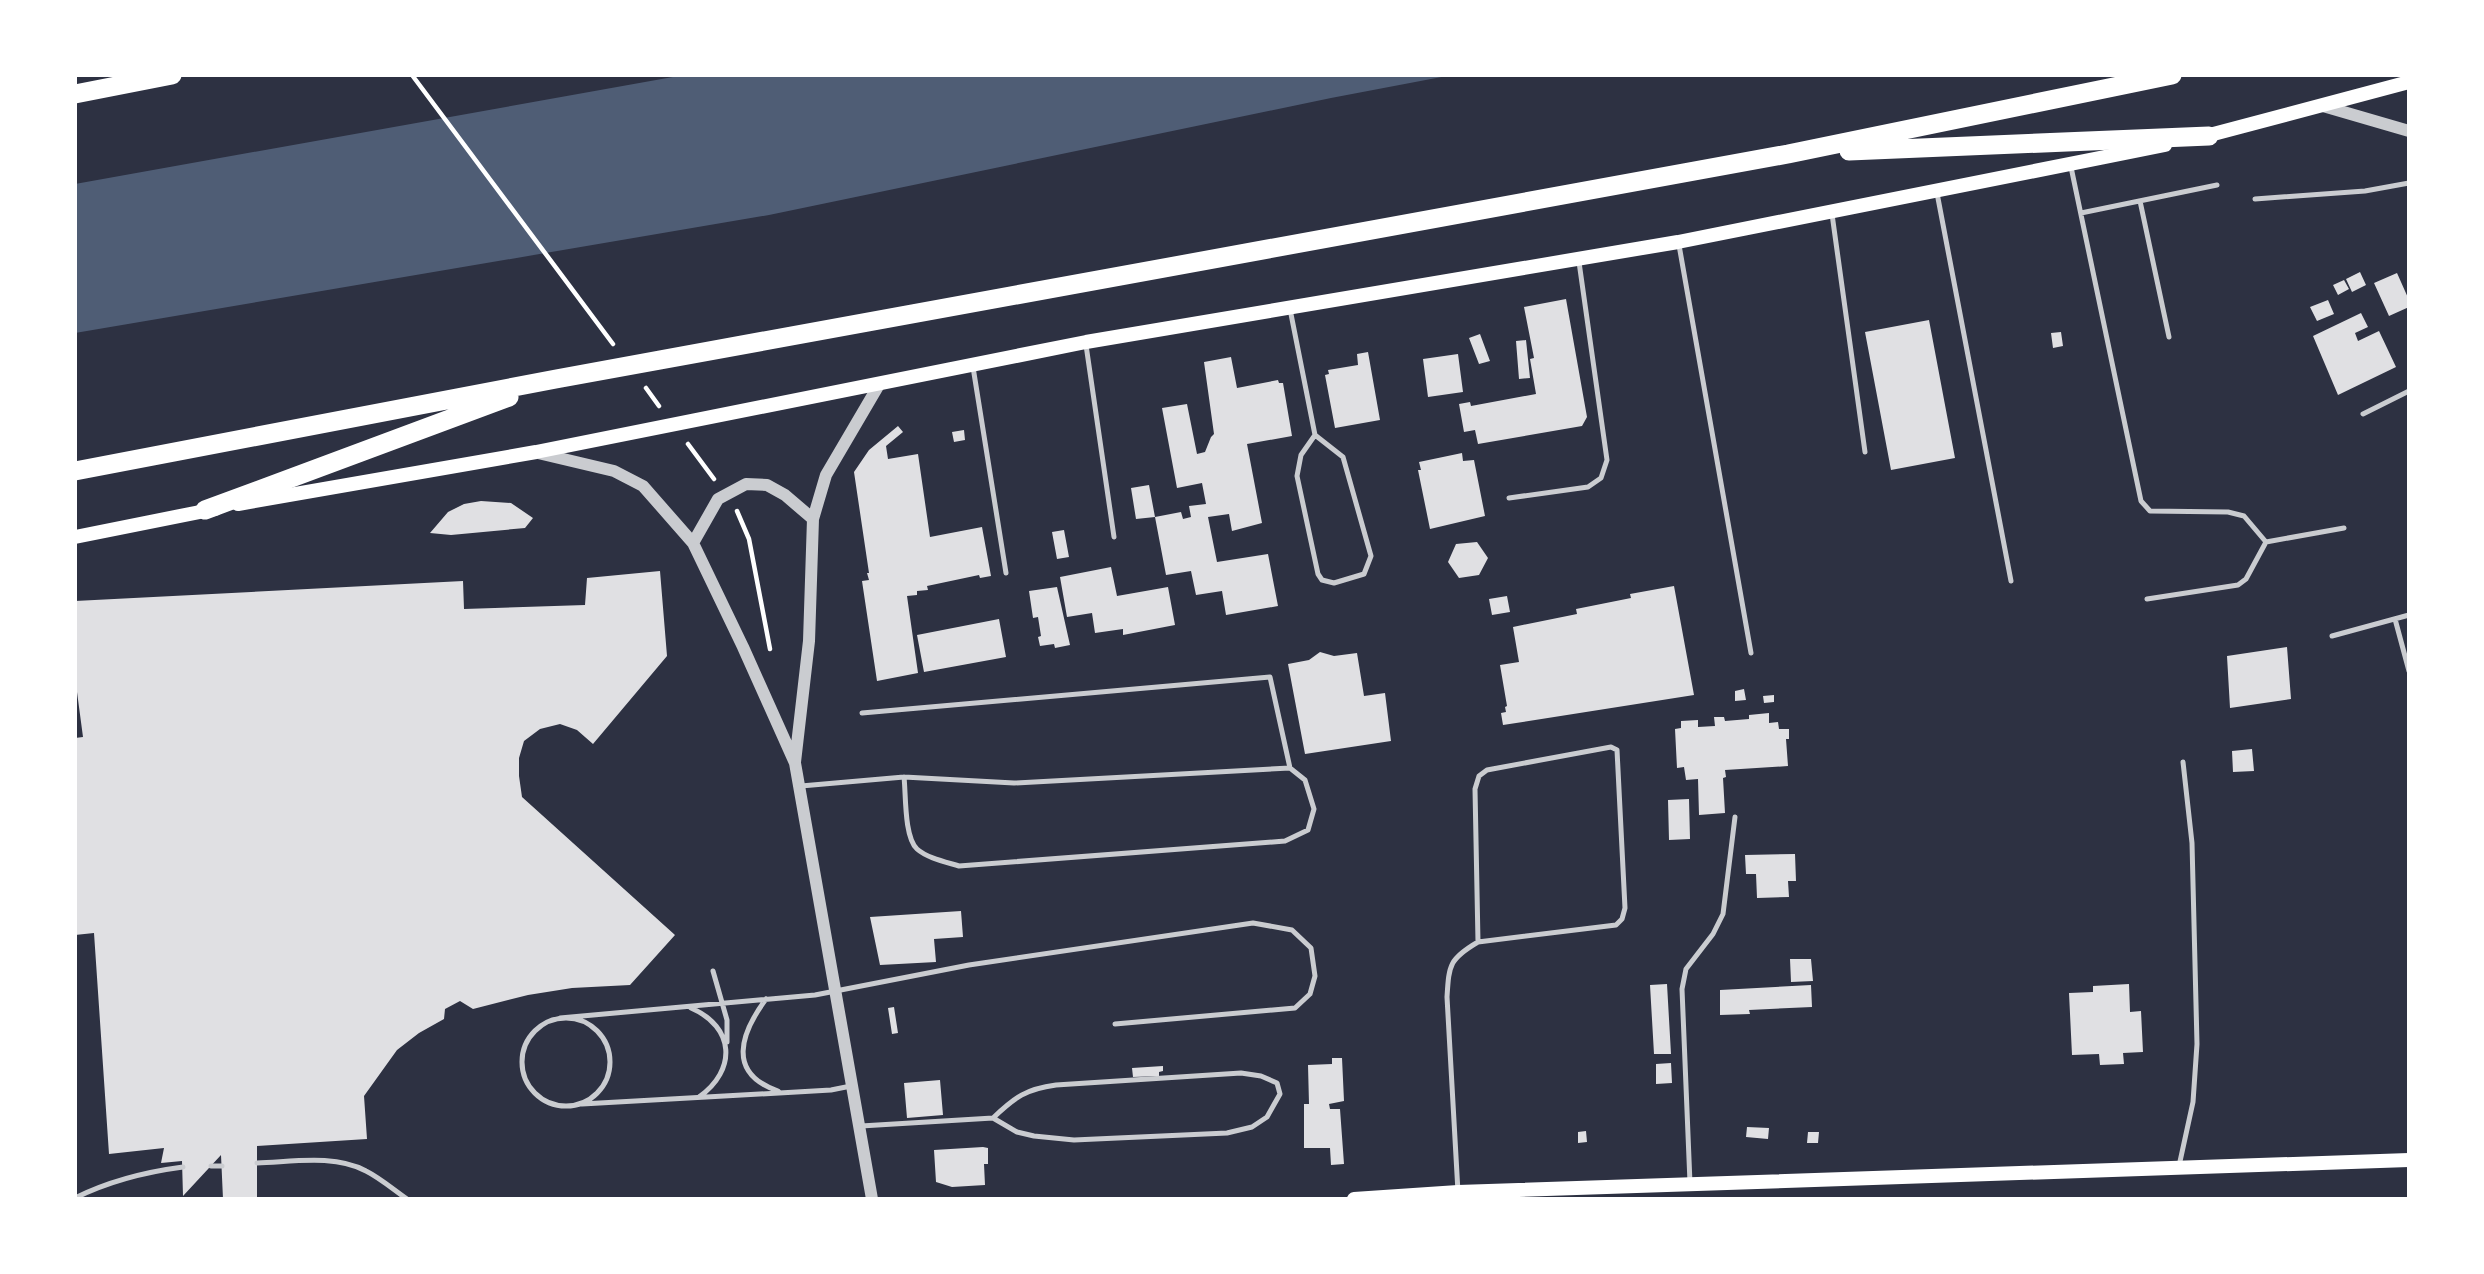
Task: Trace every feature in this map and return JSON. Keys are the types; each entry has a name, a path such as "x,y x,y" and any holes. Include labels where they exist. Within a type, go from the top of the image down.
{"highway":[{"path":"75,94 172,75"},
{"path":"75,471 556,379 1788,154 2172,75"},
{"path":"1788,154 2209,136"},
{"path":"205,510 556,379"}],"main road":[{"path":"75,537 205,510 536,452 1086,342 1678,242 2209,136 2409,82"},
{"path":"1354,1199 1458,1192 2409,1160"}],"street":[{"path":"2323,106 2409,131"},
{"path":"795,763 808,641 813,519 826,475 880,383"},
{"path":"536,452 614,471 643,486 693,543 743,647 795,763 872,1199"},
{"path":"693,543 718,499 746,484 767,485 785,495 813,519"}],"lane":[{"path":"2070,163 2141,501 2150,511 2228,512 2244,516 2266,542"},
{"path":"2255,199 2365,191 2409,183"},
{"path":"2081,213 2217,185"},
{"path":"1936,190 2011,581"},
{"path":"2140,201 2169,337"},
{"path":"1831,211 1866,452"},
{"path":"1678,242 1751,653"},
{"path":"1509,498 1588,487 1601,478 1607,460 1579,258"},
{"path":"1289,307 1315,435 1343,457 1371,556 1364,574 1334,583 1322,580 1318,574 1297,475 1301,455 1315,435"},
{"path":"1086,342 1114,537"},
{"path":"973,364 1006,573"},
{"path":"2363,414 2409,391"},
{"path":"2266,542 2344,528"},
{"path":"2147,599 2238,585 2246,579 2266,542"},
{"path":"2332,636 2409,615"},
{"path":"2395,619 2409,671"},
{"path":"862,713 1270,677 1290,768 1305,780 1314,809 1308,830 1285,841 959,866 916,848 909,835 904,777"},
{"path":"1458,1192 1447,997 1449,966 1462,951 1478,942 1616,925 1622,919 1625,908 1617,750 1611,747 1533,761 1487,770 1479,776 1475,789 1478,942"},
{"path":"2178,1169 2193,1102 2197,1044 2192,843 2183,762"},
{"path":"799,787 904,777 1014,783 1290,768"},
{"path":"1690,1184 1682,989 1686,969 1713,934 1723,915 1735,817"},
{"path":"851,1086 831,1090 564,1107 550,1104 528,1085 522,1057 526,1043 535,1031 547,1022 560,1018 834,991 970,965 1253,923 1292,930 1311,948 1315,976 1310,994 1295,1008 1115,1024"},
{"path":"699,1097 713,1088 721,1075 727,1048 727,1020 713,971"},
{"path":"766,999 750,1025 741,1055 747,1070 769,1088 783,1093"},
{"path":"689,1007 713,1022 722,1034 727,1048"},
{"path":"560,1018 589,1024 600,1034 607,1046 610,1060 608,1075 602,1088 592,1098 578,1105"},
{"path":"859,1126 993,1118 1017,1132 1074,1140 1227,1133 1252,1127 1267,1117 1280,1094 1277,1083 1261,1076 1241,1073 1056,1085 1035,1088 1016,1097 993,1118"},
{"path":"257,1163 341,1163 365,1170 407,1199"},
{"path":"211,1166 222,1166"},
{"path":"75,1198 125,1178 183,1167"}],"path":[{"path":"412,75 616,348"},
{"path":"641,381 665,414"},
{"path":"682,436 714,479"},
{"path":"731,501 748,539 772,655"}],"water":[{"path":"684,75 1452,75 769,215 75,333 75,184"}],"building":[{"path":"2360,272 2366,285 2352,292 2346,279"},
{"path":"2397,273 2409,300 2409,307 2389,316 2374,283"},
{"path":"2344,280 2349,289 2338,295 2333,285"},
{"path":"1566,299 1587,417 1582,426 1478,444 1475,430 1464,432 1459,404 1470,402 1471,406 1536,394 1530,359 1534,358 1524,307"},
{"path":"2328,300 2334,314 2317,321 2310,307"},
{"path":"2361,313 2368,327 2355,333 2358,341 2379,331 2396,367 2338,395 2313,336"},
{"path":"1929,320 1955,458 1891,470 1865,332"},
{"path":"2061,332 2063,346 2053,348 2051,333"},
{"path":"1480,334 1490,361 1479,364 1469,338"},
{"path":"1526,340 1530,378 1519,379 1516,341"},
{"path":"1368,352 1380,420 1335,428 1325,375 1329,374 1328,370 1358,365 1357,354"},
{"path":"1458,354 1463,392 1428,397 1423,359"},
{"path":"1231,357 1237,388 1278,380 1283,383 1292,436 1247,444 1262,523 1232,531 1229,514 1208,517 1217,562 1268,554 1278,606 1226,615 1222,591 1196,595 1191,571 1166,575 1155,517 1181,512 1183,519 1191,517 1189,506 1206,504 1202,483 1177,488 1162,408 1187,404 1197,454 1205,452 1214,434 1204,362"},
{"path":"898,426 903,432 886,446 888,459 918,454 930,537 982,527 991,576 980,578 979,575 927,586 928,590 907,596 918,673 877,681 862,581 869,580 869,573 854,472 869,450"},
{"path":"964,430 965,440 954,442 952,432"},
{"path":"1462,453 1463,461 1474,460 1485,516 1430,529 1418,470 1421,470 1419,462"},
{"path":"1149,485 1155,517 1136,519 1131,488"},
{"path":"481,501 511,503 533,518 525,528 451,535 430,533 448,512 464,504"},
{"path":"1064,530 1069,557 1057,559 1052,532"},
{"path":"1477,542 1488,558 1479,575 1459,578 1448,562 1456,544"},
{"path":"1111,567 1117,596 1168,587 1175,625 1123,635 1123,629 1095,633 1092,613 1067,617 1060,577"},
{"path":"660,571 667,656 593,744 577,730 560,724 540,729 524,741 519,758 522,797 675,935 630,985 572,988 528,995 473,1009 460,1001 445,1009 444,1019 397,1050 364,1096 367,1139 257,1146 257,1199 223,1199 221,1155 183,1196 182,1161 161,1163 164,1148 109,1154 94,933 75,935 75,738 83,737 75,677 75,601 463,581 464,609 585,605 587,578"},
{"path":"1674,586 1694,695 1503,725 1501,713 1506,712 1507,706 1500,665 1519,662 1513,627 1577,614 1576,609 1631,598 1630,594"},
{"path":"1057,587 1070,645 1055,648 1054,644 1040,646 1038,617 1033,618 1029,591"},
{"path":"1507,596 1510,612 1492,615 1489,599"},
{"path":"999,619 1006,657 924,672 917,635"},
{"path":"2287,647 2291,699 2230,708 2227,656"},
{"path":"1320,652 1334,656 1357,653 1364,696 1385,693 1391,741 1305,754 1288,664 1309,660"},
{"path":"1744,689 1746,700 1735,701 1735,691"},
{"path":"1774,695 1774,702 1764,703 1763,696"},
{"path":"1769,713 1769,723 1778,722 1779,729 1789,729 1789,739 1786,739 1788,766 1725,770 1725,813 1699,815 1698,779 1686,780 1684,767 1677,768 1675,729 1681,728 1681,721 1698,720 1698,727 1715,726 1714,717 1724,717 1725,721 1749,719 1749,715"},
{"path":"2252,749 2254,771 2233,772 2232,751"},
{"path":"1689,799 1690,839 1669,840 1668,800"},
{"path":"1795,854 1796,881 1788,881 1789,897 1757,898 1756,874 1746,874 1745,855"},
{"path":"961,911 963,937 934,939 936,962 880,965 870,917"},
{"path":"1790,959 1811,959 1813,981 1791,982"},
{"path":"1667,984 1671,1054 1654,1054 1650,985"},
{"path":"2129,984 2130,1012 2141,1011 2143,1052 2123,1053 2124,1064 2100,1065 2099,1054 2072,1055 2069,993 2093,992 2093,986"},
{"path":"1811,985 1812,1007 1749,1010 1750,1014 1720,1015 1720,990"},
{"path":"894,1007 898,1033 892,1034 888,1008"},
{"path":"1332,1058 1342,1058 1344,1101 1329,1104 1330,1109 1340,1109 1344,1164 1331,1165 1330,1148 1304,1148 1304,1104 1309,1104 1308,1065 1332,1064"},
{"path":"1671,1063 1672,1083 1656,1084 1656,1064"},
{"path":"1163,1066 1159,1076 1133,1077 1132,1068"},
{"path":"940,1080 943,1115 907,1118 904,1083"},
{"path":"1747,1127 1769,1128 1768,1139 1746,1137"},
{"path":"1586,1131 1587,1142 1578,1143 1578,1132"},
{"path":"1808,1132 1819,1132 1818,1143 1807,1143"},
{"path":"988,1148 988,1164 984,1164 985,1185 952,1187 936,1182 934,1150"}]}
